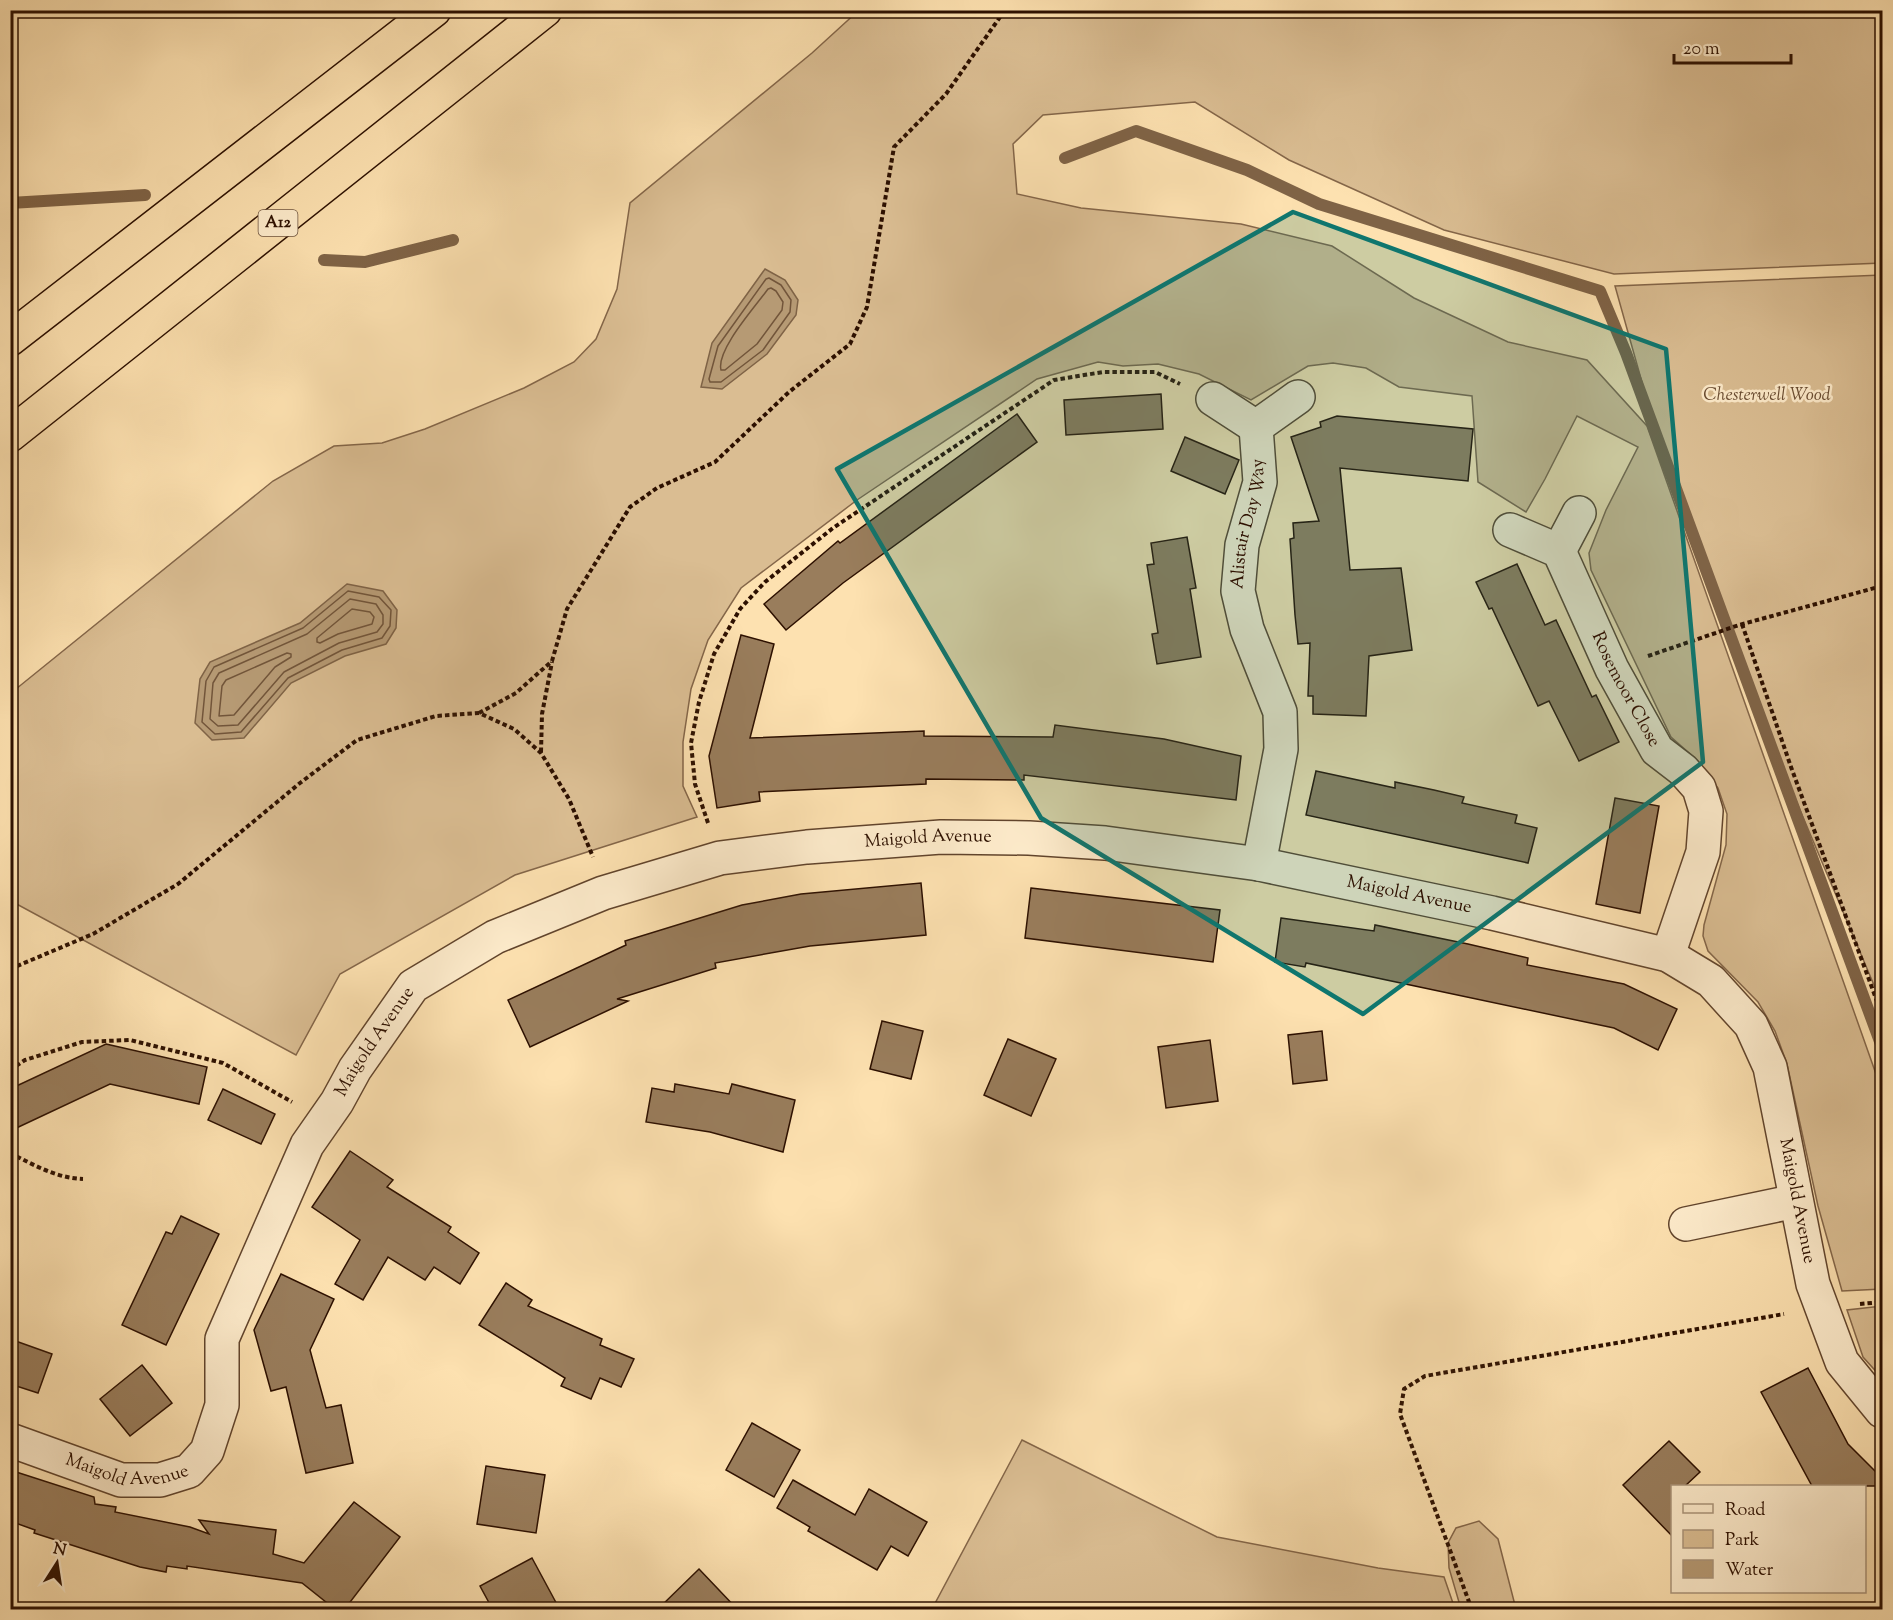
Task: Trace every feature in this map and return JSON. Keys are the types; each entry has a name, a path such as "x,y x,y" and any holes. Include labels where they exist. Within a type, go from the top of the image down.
{"highway":[{"path":"10,339 434,10"},
{"name":"A12","path":"10,435 545,10"}],"street":[{"path":"1213,399 1256,427 1298,397"},
{"name":"Alistair Day Way","path":"1256,427 1260,482 1242,545 1238,591 1247,629 1281,712 1281,749 1258,864"},
{"path":"1510,530 1559,551 1579,513"},
{"name":"Rosemoor Close","path":"1559,551 1612,669 1657,750 1683,771 1699,788 1706,811 1703,852 1668,955"},
{"name":"Maigold Avenue","path":"10,1440 122,1480 160,1480 189,1471 207,1450 222,1405 222,1340 307,1145 337,1102 355,1069 413,986 495,937 603,892 720,858 807,847 941,837 1029,838 1105,843 1258,864 1492,913 1668,955 1711,981 1750,1025 1770,1067 1813,1284 1842,1362 1882,1411"},
{"path":"1686,1224 1796,1201"}],"path":[{"path":"541,753 542,714 552,661 567,609 630,507 657,488 715,462 789,392 850,344 867,307 894,147 946,94 1005,10"},
{"path":"720,858 694,784 691,743 699,702 714,654 741,609 765,582 833,528 1054,380 1103,372 1155,372 1213,399"},
{"path":"1612,669 1740,624 1882,586"},
{"path":"1740,624 1882,1015"},
{"path":"10,969 93,934 178,884 300,783 357,740 436,716 479,713 516,693 552,661"},
{"path":"479,713 514,729 541,753 568,799 591,847 603,892"},
{"path":"10,1070 25,1060 82,1042 130,1040 223,1063 272,1089 324,1121"},
{"path":"10,1153 66,1179 83,1179"},
{"path":"1472,1610 1400,1414 1404,1389 1425,1376 1822,1307 1882,1302"}],"highlighted area":[{"path":"1293,212 1666,349 1703,762 1363,1014 1041,818 837,469"}],"green space":[{"path":"858,11 1882,11 1882,263 1614,274 1444,230 1289,160 1195,102 1043,115 1013,144 1017,194 1081,208 1241,224 1332,246 1414,298 1508,342 1587,360 1647,426 1882,1091 1882,1289 1842,1291 1818,1206 1787,1064 1775,1031 1758,1002 1708,951 1703,936 1726,845 1727,814 1718,788 1697,760 1671,737 1591,570 1589,553 1606,510 1638,447 1577,416 1526,512 1478,482 1472,396 1399,387 1366,368 1333,363 1308,366 1251,400 1199,374 1158,364 1123,366 1098,362 1037,379 857,500 741,588 708,640 691,689 683,742 683,786 697,817 515,875 340,974 296,1055 11,901 11,693 273,481 334,446 382,443 425,429 524,388 574,362 596,339 617,289 630,203 812,53"},
{"name":"Chesterwell Wood","path":"1882,275 1882,1004 1759,713 1657,436 1615,286"},
{"path":"1882,1306 1882,1378 1863,1357 1847,1310"},
{"path":"1022,1440 1217,1537 1378,1568 1444,1577 1455,1609 932,1609"},
{"path":"1479,1521 1498,1539 1516,1609 1461,1609 1449,1568 1448,1543 1456,1528"}],"water":[{"path":"765,269 785,280 798,300 796,315 767,354 722,389 701,387 712,343"},
{"path":"347,584 383,591 397,610 396,628 386,644 345,656 291,683 244,738 212,740 195,723 200,679 210,662 300,623"}],"building":[{"path":"1161,394 1163,429 1066,435 1064,400"},
{"path":"1017,414 1037,442 843,583 786,630 764,604 838,541 840,543"},
{"path":"1337,416 1473,429 1468,481 1340,468 1350,570 1401,568 1412,650 1369,656 1366,716 1313,714 1313,696 1308,696 1310,643 1298,644 1295,615 1290,539 1294,538 1293,523 1319,521 1291,437 1321,427 1320,422"},
{"path":"1185,437 1239,460 1225,494 1171,471"},
{"path":"1187,537 1196,588 1190,589 1201,657 1157,664 1152,634 1158,633 1147,565 1154,564 1151,543"},
{"path":"1517,564 1545,625 1556,620 1592,697 1596,695 1619,742 1579,761 1549,701 1538,706 1492,608 1489,609 1476,582"},
{"path":"741,635 774,644 750,738 924,731 924,736 1053,737 1055,725 1164,739 1241,756 1236,800 1024,775 1024,780 926,779 926,784 759,792 760,801 717,808 709,756"},
{"path":"1316,771 1395,788 1395,782 1434,790 1464,797 1462,803 1517,815 1515,823 1537,828 1528,863 1306,815"},
{"path":"1615,798 1659,806 1640,913 1596,904"},
{"path":"921,883 926,935 810,946 715,963 716,968 617,999 628,1001 530,1047 508,1000 626,945 625,941 742,905 801,894"},
{"path":"1031,888 1220,910 1213,962 1025,938"},
{"path":"1281,918 1374,931 1375,925 1468,944 1528,958 1527,965 1624,984 1677,1009 1658,1050 1614,1028 1306,963 1305,967 1275,962"},
{"path":"882,1021 923,1031 911,1079 870,1069"},
{"path":"1322,1031 1327,1080 1293,1084 1288,1035"},
{"path":"1008,1039 1056,1059 1031,1116 984,1095"},
{"path":"1210,1040 1218,1101 1166,1108 1158,1047"},
{"path":"106,1044 207,1067 199,1104 110,1084 10,1131 10,1089"},
{"path":"675,1084 729,1094 732,1084 795,1100 783,1152 710,1132 646,1122 652,1088 674,1092"},
{"path":"223,1089 275,1114 261,1144 208,1120"},
{"path":"350,1151 393,1180 387,1187 451,1227 448,1232 479,1253 460,1284 434,1267 425,1280 388,1257 363,1300 335,1284 360,1240 312,1207"},
{"path":"181,1216 219,1234 166,1345 122,1325 166,1232 172,1234"},
{"path":"281,1274 334,1299 310,1350 326,1408 341,1405 353,1463 306,1473 286,1387 271,1391 254,1330"},
{"path":"506,1283 532,1300 528,1306 602,1339 600,1345 634,1359 621,1387 600,1378 591,1399 561,1386 565,1378 479,1325"},
{"path":"10,1339 52,1354 38,1393 10,1384"},
{"path":"142,1365 172,1403 130,1436 100,1399"},
{"path":"1808,1368 1848,1444 1882,1478 1882,1486 1811,1485 1761,1392"},
{"path":"752,1423 800,1450 774,1497 726,1470"},
{"path":"1669,1441 1700,1472 1686,1485 1671,1485 1671,1535 1623,1485"},
{"path":"486,1466 545,1475 536,1533 477,1524"},
{"path":"10,1470 94,1497 95,1504 116,1507 115,1512 190,1527 209,1534 199,1520 276,1530 273,1554 304,1563 354,1502 400,1537 344,1610 336,1610 302,1583 187,1566 187,1569 167,1566 166,1572 140,1567 34,1533 35,1530 10,1521"},
{"path":"793,1480 855,1515 869,1489 927,1522 908,1556 891,1546 877,1570 808,1531 810,1527 777,1508"},
{"path":"532,1558 560,1610 493,1610 480,1586"},
{"path":"699,1569 738,1610 657,1610"}],"waterway":[{"path":"1065,158 1136,131 1247,170 1319,204 1600,291 1626,353 1882,1047"},
{"path":"10,203 145,195"},
{"path":"324,260 365,262 453,240"}]}
